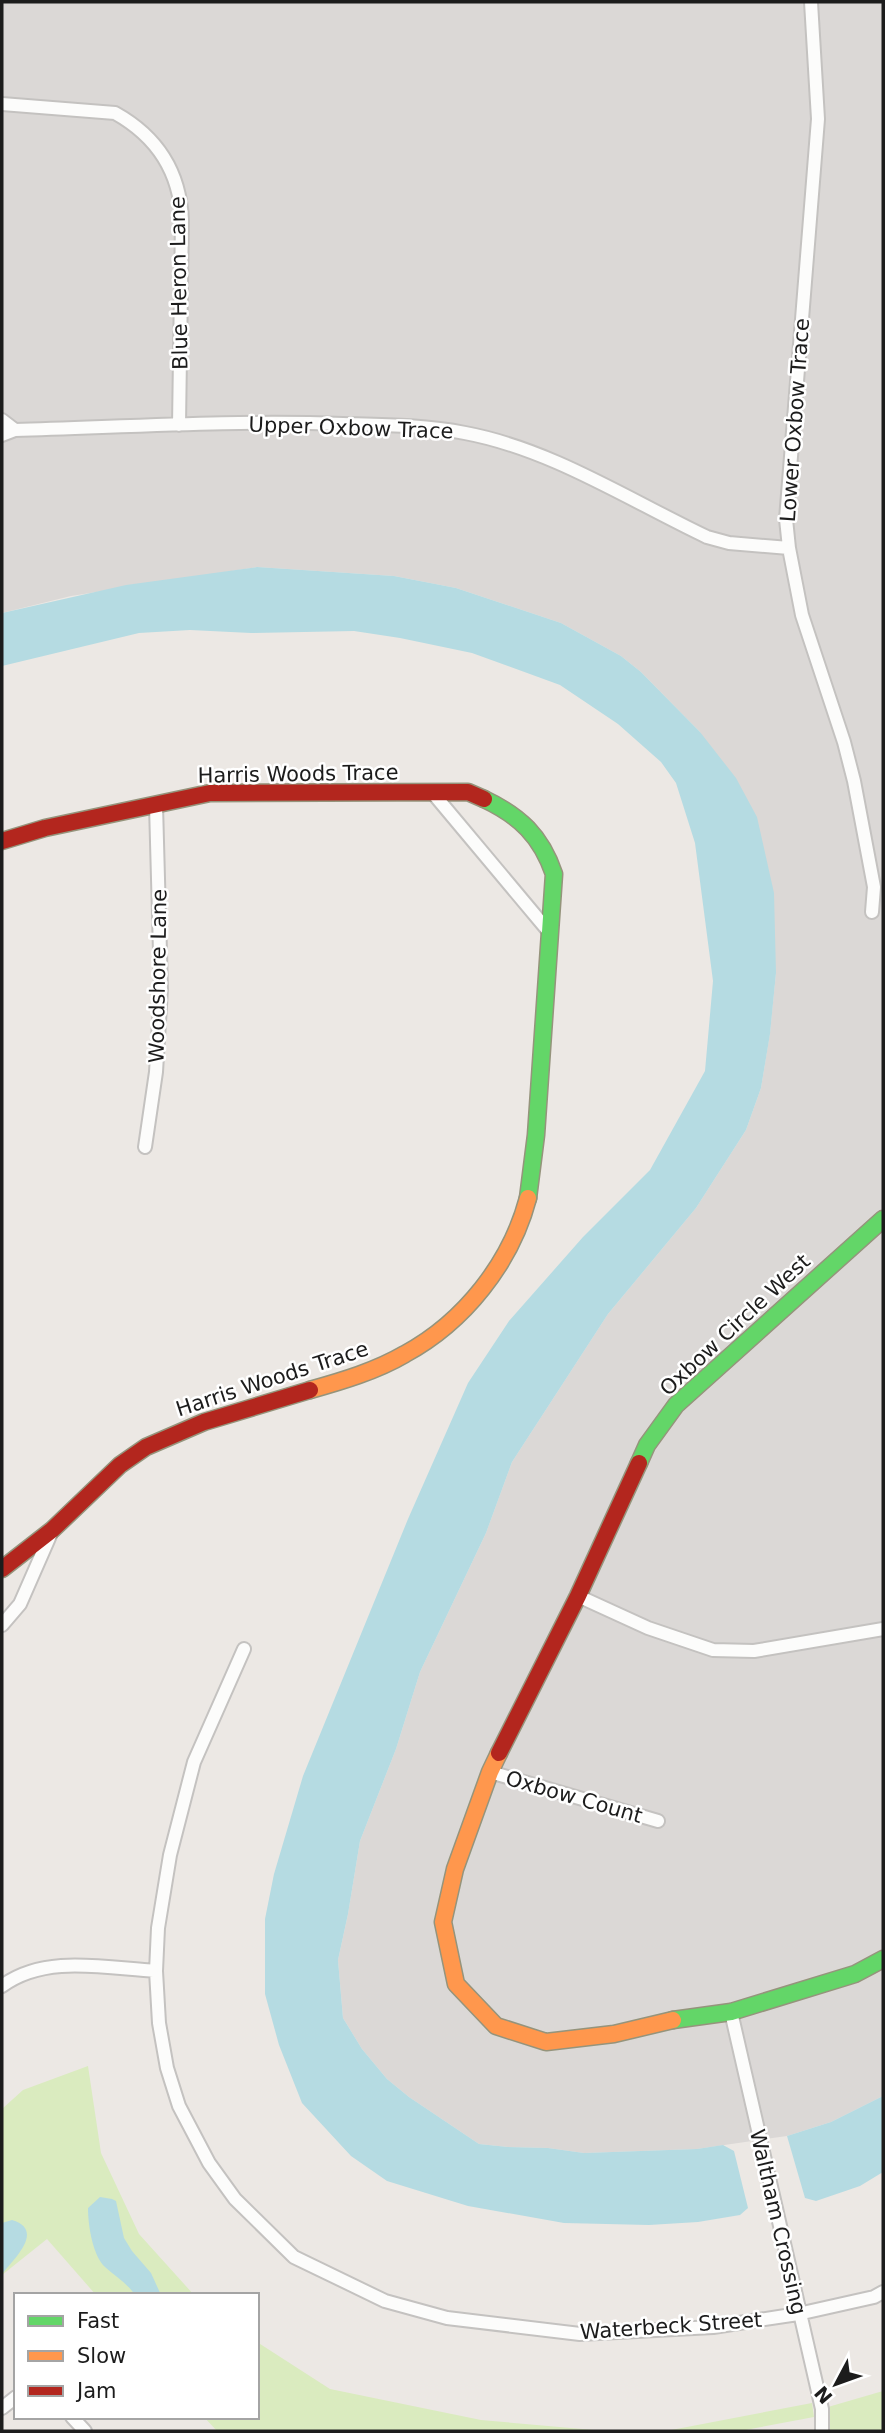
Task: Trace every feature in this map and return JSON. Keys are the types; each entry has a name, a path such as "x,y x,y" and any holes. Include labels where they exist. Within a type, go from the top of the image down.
{"street":[{"name":"Lower Oxbow Trace","path":"811,2 818,119 787,474 786,519 802,615 844,741 854,781 874,887 872,912"},
{"name":"Blue Heron Lane","path":"2,104 116,113 147,135 173,174 181,197 182,220 179,425"},
{"path":"2,420 15,430"},
{"name":"Upper Oxbow Trace","path":"2,435 15,430 306,422 418,426 466,433 507,444 560,464 707,537 729,543 789,548"},
{"path":"432,792 550,933"},
{"name":"Harris Woods Trace","path":"2,841 46,828 210,793 468,792 494,802 516,816 538,836 554,874 536,1144 526,1199 515,1235 472,1299 445,1326 389,1363 340,1382 182,1429 147,1446 121,1462 52,1530 2,1569"},
{"name":"Woodshore Lane","path":"145,1147 156,1073 161,989 156,805"},
{"name":"Oxbow Circle West","path":"731,2012 614,2034 546,2042 496,2026 456,1984 443,1922 455,1869 490,1772 578,1596 647,1445 676,1405 883,1219"},
{"name":"Harris Woods Trace","path":"2,1625 20,1604 52,1530"},
{"path":"578,1596 648,1628 713,1650 754,1650 883,1629"},
{"name":"Waterbeck Street","path":"244,1649 194,1762 170,1855 158,1928 156,1971 159,2023 167,2068 185,2117 209,2163 235,2199 294,2256 385,2301 447,2318 580,2334 713,2327 798,2314 874,2297 883,2292"},
{"name":"Oxbow Count","path":"490,1772 659,1821"},
{"path":"731,2012 855,1974 883,1959"},
{"path":"2,1986 16,1976 38,1968 71,1966 156,1971"},
{"name":"Waltham Crossing","path":"731,2012 798,2314 822,2409 822,2431"}],"shaded area":[{"path":"2,2 883,2 883,2096 831,2122 787,2136 697,2149 584,2153 479,2144 387,2079 362,2049 343,2018 338,1960 360,1841 396,1749 420,1672 486,1533 512,1462 608,1314 696,1208 746,1130 761,1088 776,973 700,732 641,672 621,656 561,623 456,588 394,576 257,567 71,596 2,613"}],"green space":[{"path":"88,2066 101,2153 139,2234 192,2293 94,2293 47,2239 2,2275 2,2109 23,2090"},
{"path":"259,2343 330,2389 481,2420 605,2431 217,2431 206,2419 259,2419"},
{"path":"883,2391 883,2431 830,2431 828,2407"},
{"path":"812,2403 814,2417 740,2431 666,2431"}],"water":[{"path":"257,567 394,576 456,588 561,623 621,656 641,672 700,732 736,778 757,817 774,893 776,973 761,1088 746,1130 696,1208 608,1314 512,1462 486,1533 420,1672 396,1749 360,1841 338,1960 343,2018 362,2049 387,2079 409,2097 479,2144 584,2153 697,2149 723,2145 734,2151 748,2208 740,2215 698,2222 649,2225 564,2223 468,2206 387,2181 351,2156 302,2103 279,2045 265,1994 265,1919 274,1874 303,1776 408,1519 468,1383 509,1321 583,1237 650,1170 705,1071 713,981 695,843 676,783 661,762 618,724 560,685 472,653 354,631 251,633 190,630 139,633 2,666 2,613 126,585"},
{"path":"883,2096 883,2172 860,2186 816,2201 805,2198 787,2136 831,2122"},
{"path":"100,2197 116,2201 124,2238 151,2273 160,2293 133,2293 105,2267 97,2256 92,2240 88,2208"},
{"path":"12,2220 22,2225 27,2238 2,2274 2,2223"}],"traffic: fast":[{"path":"484,799 519,820 528,829 543,849 554,874 536,1135 528,1198"},
{"path":"639,1463 647,1445 676,1405 883,1219"},
{"path":"673,2020 731,2012 855,1974 883,1959"}],"traffic: slow":[{"path":"310,1390 382,1366 427,1341 447,1325 465,1308 497,1267 510,1245 528,1198"},
{"path":"499,1753 455,1869 443,1922 456,1984 496,2026 546,2042 614,2034 673,2020"}],"traffic: jam":[{"path":"2,841 45,828 210,793 468,792 484,799"},
{"path":"2,1569 52,1530 120,1465 146,1447 204,1422 310,1390"},
{"path":"499,1753 578,1596 639,1463"}]}
